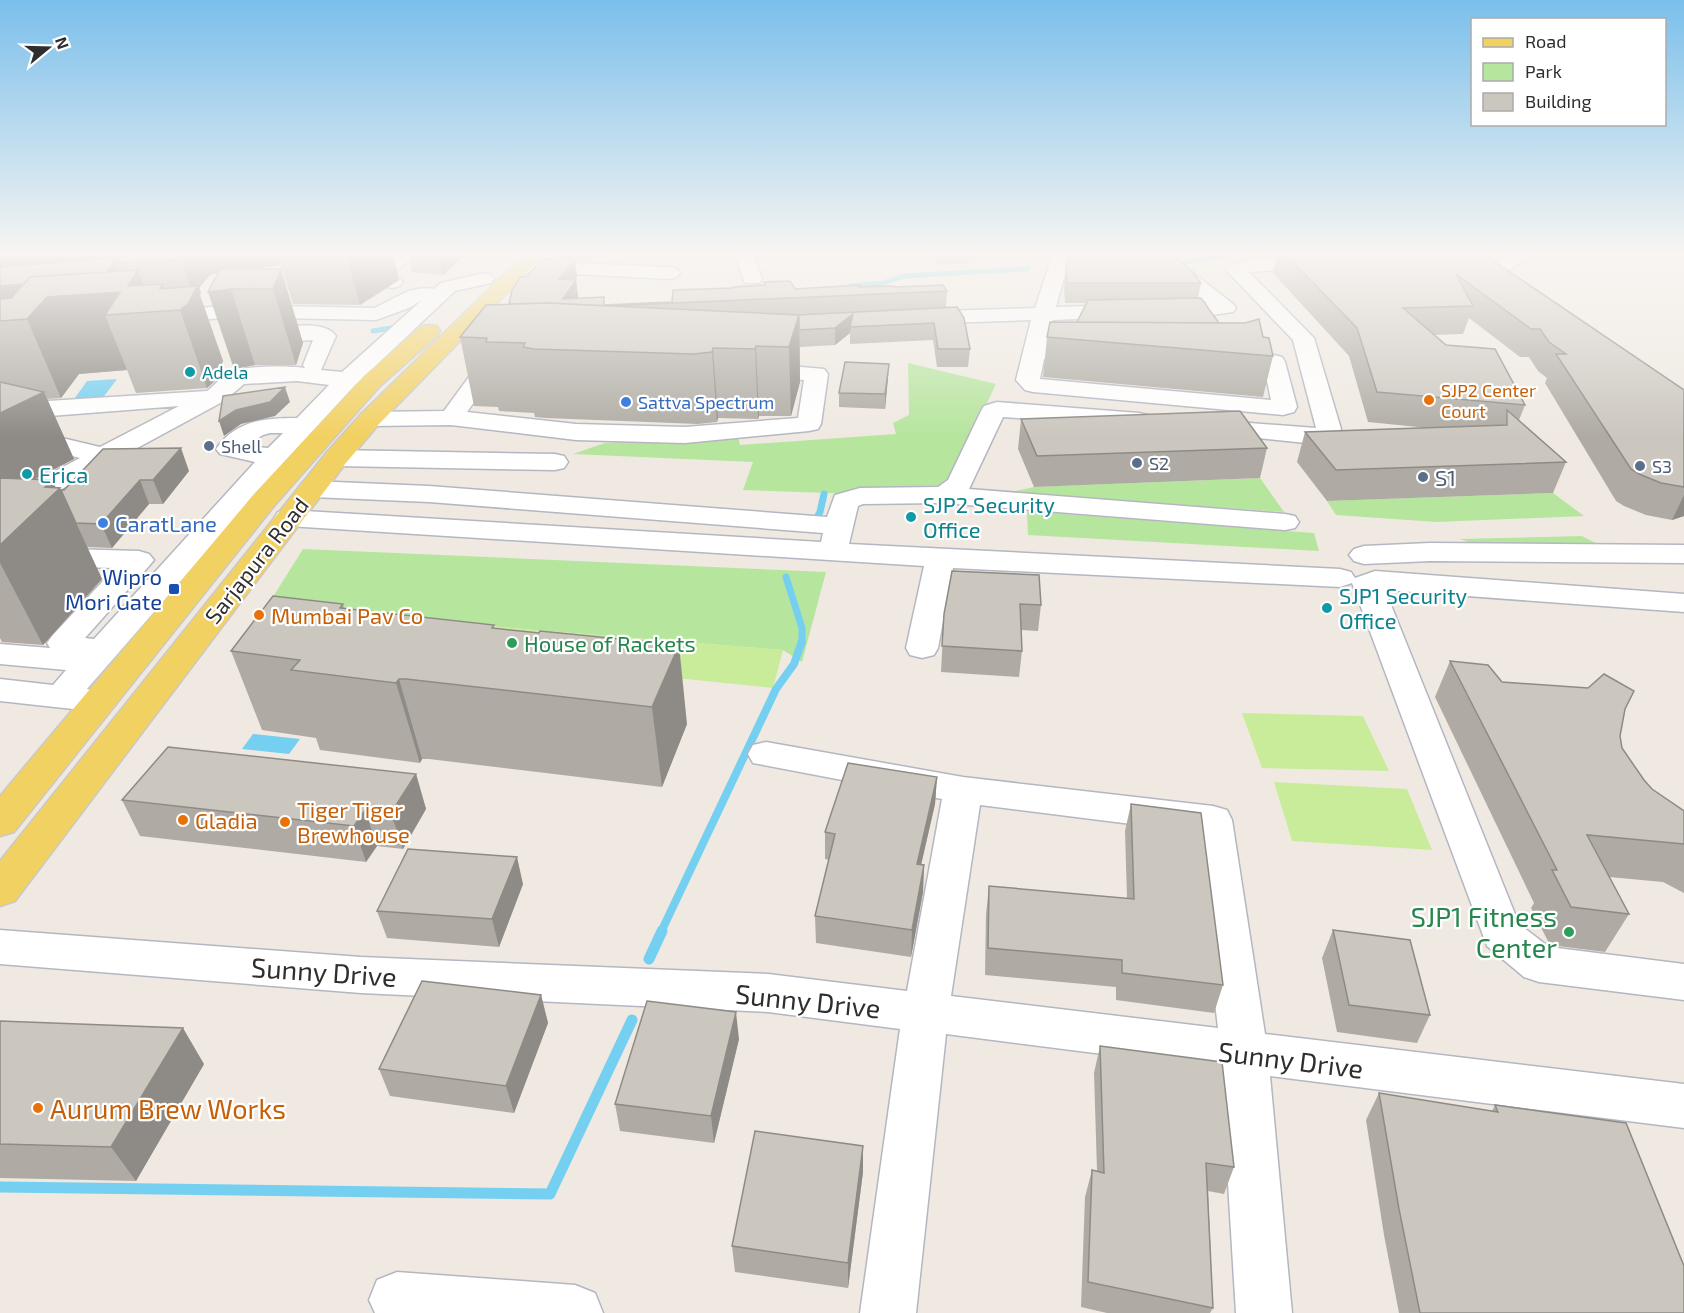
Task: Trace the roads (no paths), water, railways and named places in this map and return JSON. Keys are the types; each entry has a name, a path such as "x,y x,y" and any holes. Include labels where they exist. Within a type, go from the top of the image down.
{"main road":[{"name":"Sarjapura Road","path":"0,890 283,505 360,377 439,314"},
{"name":"Sarjapura Road","path":"0,822 101,701 283,505 336,458 370,419 450,339 468,314"}],"street":[{"path":"235,322 240,314"},
{"path":"235,322 148,329 196,333 235,322 254,314"},
{"path":"60,697 302,426 360,377 409,314"},
{"path":"903,319 995,314"},
{"path":"1039,314 1035,352 1028,380 1033,385 1283,408 1285,406 1274,362"},
{"path":"1195,314 1211,319 1217,314"},
{"path":"1188,425 1315,436 1326,433 1329,429 1304,338 1280,314"},
{"path":"263,335 316,333 325,336 306,372"},
{"path":"450,339 484,338"},
{"path":"1035,352 1105,353"},
{"path":"451,418 490,364 525,362"},
{"path":"370,419 451,418 576,432 685,435 809,424 816,374 734,369"},
{"path":"0,511 103,456 223,397 237,378 306,372 360,377"},
{"path":"20,434 223,397"},
{"path":"942,495 953,490 960,483 993,411 997,409 1165,423"},
{"path":"0,411 20,434"},
{"path":"0,420 20,434 103,456"},
{"path":"275,456 246,454 229,449 243,433 250,430 266,426 302,426"},
{"path":"336,458 555,462"},
{"path":"283,505 429,494 837,538 940,558 1354,571 1430,552 1684,554"},
{"path":"837,538 845,501 860,496 942,495 1286,522"},
{"path":"283,505 587,529 837,538 1354,571 1684,603"},
{"path":"0,556 139,560 63,643 87,649 98,656"},
{"path":"922,648 940,558"},
{"path":"1354,571 1502,934 1539,964 1684,982"},
{"path":"0,654 98,656"},
{"path":"0,690 101,701"},
{"path":"766,754 963,790 1213,820 1244,1053 1264,1313"},
{"path":"888,1313 925,1014 963,790"},
{"name":"Sunny Drive","path":"0,947 361,975 768,993 1244,1053 1621,1120 1684,1106"},
{"path":"398,1300 575,1313"}],"water":[{"path":"117,379 102,399 72,402 87,381"},
{"path":"253,734 300,739 289,754 242,749"}],"waterway":[{"path":"373,331 391,328"},
{"path":"814,523 820,512 824,494"},
{"path":"786,577 802,628 802,641"},
{"path":"661,932 776,689 794,664 802,641"},
{"path":"649,959 662,931"},
{"path":"0,1187 550,1194 632,1020"}],"place":[{"name":"Adela","path":"190,372"},
{"name":"SJP2 Center Court","path":"1429,400"},
{"name":"Sattva Spectrum","path":"626,402"},
{"name":"Shell","path":"209,446"},
{"name":"S2","path":"1137,463"},
{"name":"S3","path":"1640,466"},
{"name":"Erica","path":"27,474"},
{"name":"S1","path":"1423,477"},
{"name":"SJP2 Security Office","path":"911,517"},
{"name":"CaratLane","path":"103,523"},
{"name":"Wipro Mori Gate","path":"174,589"},
{"name":"SJP1 Security Office","path":"1327,608"},
{"name":"Mumbai Pav Co","path":"259,615"},
{"name":"House of Rackets","path":"512,643"},
{"name":"Gladia","path":"183,820"},
{"name":"Tiger Tiger Brewhouse","path":"285,822"},
{"name":"SJP1 Fitness Center","path":"1569,932"},
{"name":"Aurum Brew Works","path":"38,1108"}]}
